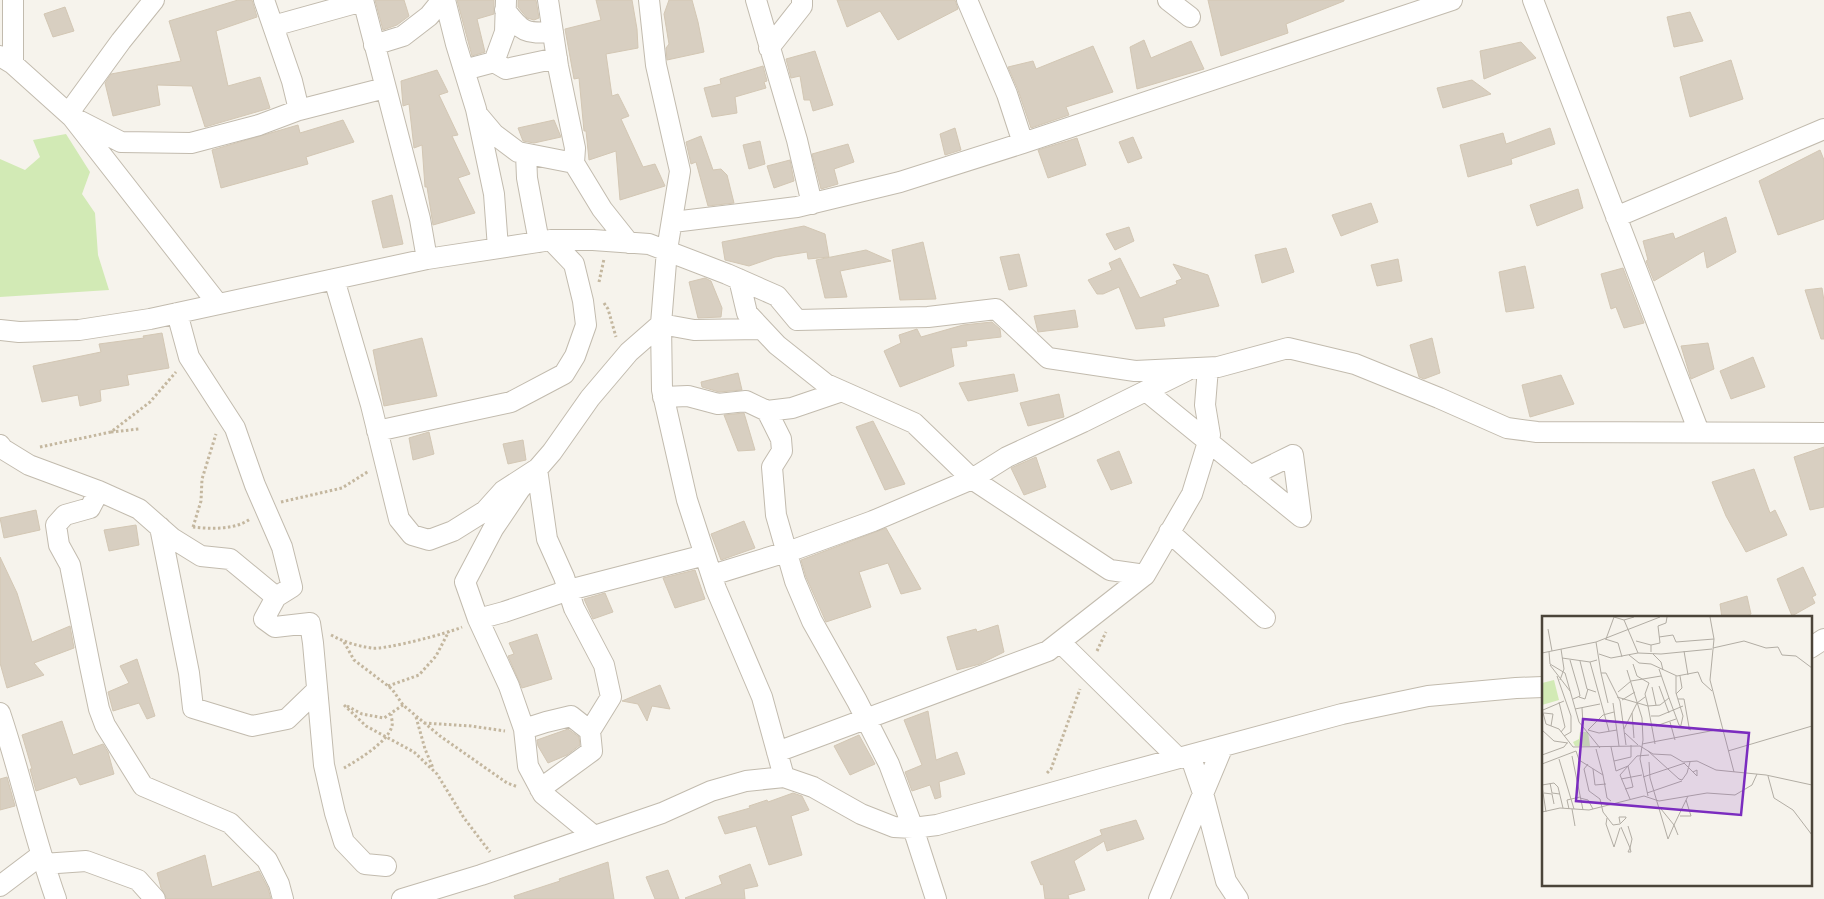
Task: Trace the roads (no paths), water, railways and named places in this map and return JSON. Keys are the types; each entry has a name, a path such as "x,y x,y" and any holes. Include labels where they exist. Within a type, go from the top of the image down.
{"street":[{"path":"13,0 6,60 72,118 218,304"},
{"path":"72,118 73,107 120,41 154,0"},
{"path":"264,0 292,81 299,110"},
{"path":"272,26 363,0 420,219 427,259"},
{"path":"374,45 403,36 429,16 443,0"},
{"path":"443,0 478,115 494,194 498,248"},
{"path":"548,0 557,58 575,148 574,163 602,209 629,242"},
{"path":"649,0 656,65 680,171 667,250 662,324 663,397 687,500 712,575 762,697 784,777"},
{"path":"756,0 797,140 812,204"},
{"path":"967,0 1007,94 1023,143"},
{"path":"673,222 797,208 900,182 1452,0"},
{"path":"1533,0 1699,432"},
{"path":"1170,1 1190,17"},
{"path":"769,48 806,2"},
{"path":"494,62 505,32 506,5"},
{"path":"506,5 518,27 534,33 553,32"},
{"path":"464,70 494,62 506,69 557,58"},
{"path":"72,118 121,142 191,143 259,125 299,110 385,88"},
{"path":"478,115 494,134 518,152 574,163"},
{"path":"1616,217 1824,129"},
{"path":"377,431 511,402 564,374 575,356 586,325 583,301 574,264 545,241 527,178 526,154"},
{"path":"0,342 9,331 79,330 150,319 427,259 545,241 629,242 649,244 667,250 777,296 797,320 928,317 996,309 1048,358 1136,371 1218,367 1288,348 1355,364 1440,398 1507,428 1537,432 1824,433"},
{"path":"334,278 371,405 399,519 412,535 429,540 452,531 485,511 503,491 537,469"},
{"path":"739,279 746,313 777,345 826,384 914,423 972,479 1110,570 1145,575"},
{"path":"177,313 189,357 234,428 265,509 282,547 292,587 276,597 264,620 275,627 310,623 326,775 344,842 365,864 386,866"},
{"path":"662,324 694,330 762,329"},
{"path":"594,836 546,795 528,766 525,732 509,686 478,619 465,582 493,529 520,489 552,452 590,398 629,352 662,324"},
{"path":"712,575 788,552 873,521 972,479 1007,457 1198,368"},
{"path":"777,752 1048,651 1145,575 1192,494 1210,436 1198,368"},
{"path":"663,397 688,396 718,404 746,401 767,411 792,408 842,391"},
{"path":"1146,392 1250,476"},
{"path":"767,411 781,439 782,451 772,467 776,515 796,581 812,621 889,764 913,828 936,899"},
{"path":"5,452 29,465 99,491 140,509 172,538 201,556 230,559 276,597"},
{"path":"537,469 547,539 569,590 574,608 604,665 611,696 590,731 592,751 546,795"},
{"path":"99,491 90,508 65,515 56,525 59,545 72,572 99,709 105,725 143,786 230,822 267,860 279,884 283,899"},
{"path":"160,527 189,673 194,708 252,726 287,719 317,690"},
{"path":"1169,532 1265,618"},
{"path":"478,619 569,590 705,555"},
{"path":"1812,647 1824,639"},
{"path":"1060,642 1184,757 1203,793 1226,881 1238,899"},
{"path":"405,899 503,868 662,813 711,791 746,781 784,777 813,787 869,817 894,827 913,828 938,825 1342,714 1428,696 1542,687"},
{"path":"0,713 16,760 42,860 56,899"},
{"path":"525,732 546,722 571,716 590,731"},
{"path":"1159,899 1223,746"},
{"path":"0,886 42,860 86,861 138,880 154,899"}]}
